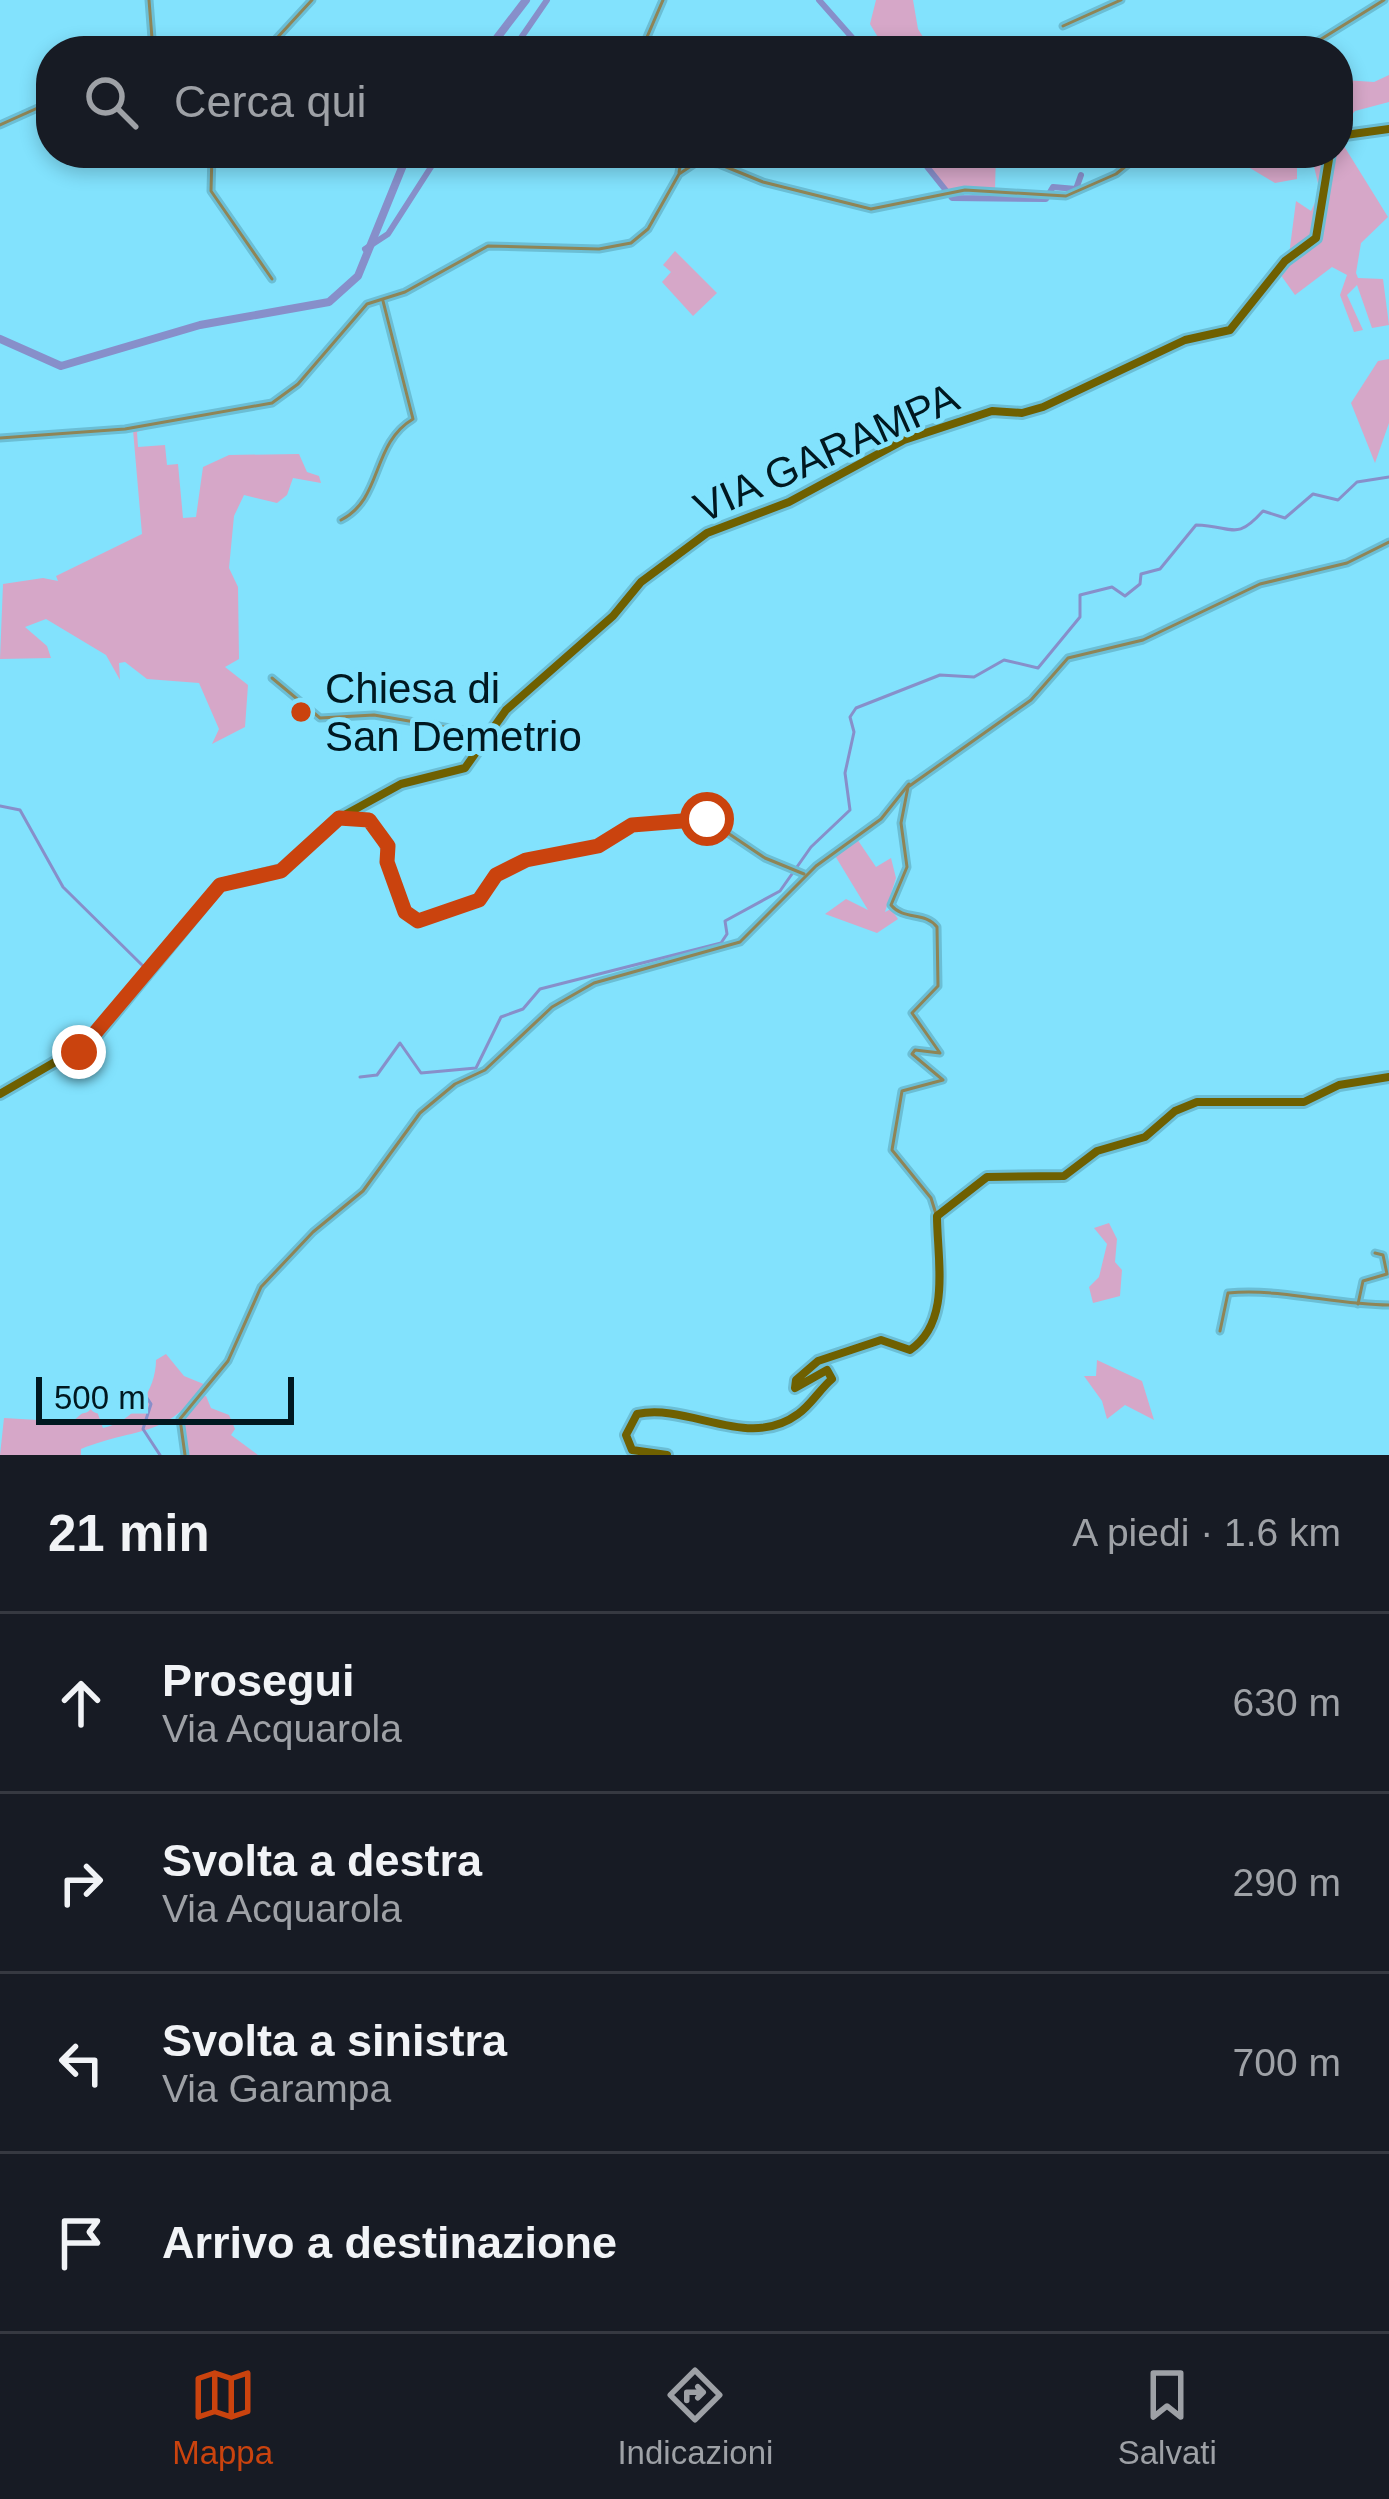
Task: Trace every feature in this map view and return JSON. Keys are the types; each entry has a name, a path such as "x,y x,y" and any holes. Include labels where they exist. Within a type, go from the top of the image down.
{"street":[{"path":"148,0 152,36"},
{"path":"279,36 312,0"},
{"path":"647,36 663,0"},
{"path":"1063,26 1121,0"},
{"path":"1326,36 1384,0"},
{"path":"0,124 36,108"},
{"path":"1353,134 1389,129"},
{"path":"212,168 211,191 272,279"},
{"path":"0,438 125,429 256,409 298,384 349,319 488,246 599,249 631,244 648,229 680,168"},
{"path":"679,174 688,168"},
{"path":"731,168 854,208 947,193 1055,196 1123,168"},
{"name":"VIA GARAMPA","path":"0,1094 93,1040 220,885 281,871 339,818 401,784 465,768 485,734 613,616 641,582 707,533 789,502 904,440 992,411 1022,413 1043,406 1150,354 1230,330 1285,261 1316,238 1328,168"},
{"path":"341,520 365,503 384,450 413,419 382,299"},
{"path":"185,1455 180,1419 228,1361 261,1287 313,1232 363,1191 414,1118 455,1084 485,1070 552,1007 617,975 732,946 806,875 881,819 915,778 1031,700 1068,658 1143,640 1260,584 1347,563 1389,542"},
{"path":"272,678 320,718 374,715 485,734"},
{"path":"667,1455 632,1450 626,1435 637,1414 665,1412 732,1428 772,1424 797,1415 832,1378 827,1370 795,1388 796,1380 818,1361 881,1340 910,1349 922,1342 938,1298 937,1216 932,1198 892,1150 902,1091 943,1080 912,1054 915,1050 940,1053 912,1013 938,986 937,927 928,918 900,914 891,905 907,868 901,823 904,798 915,778"},
{"path":"339,818 369,820 385,840 400,901 413,920 479,900 496,875 526,860 598,846 644,823 669,826 707,819 764,858 806,875"},
{"path":"937,1216 987,1177 1064,1176 1097,1151 1145,1137 1175,1111 1196,1102 1292,1103 1361,1079 1389,1077"},
{"path":"1358,1306 1363,1281 1387,1274 1384,1255 1375,1253"},
{"path":"1220,1331 1228,1293 1266,1291 1358,1306 1389,1305"}],"shaded area":[{"path":"876,0 913,0 922,36 877,36 870,24"},
{"path":"1389,75 1389,102 1355,111 1353,81 1374,82"},
{"path":"1353,161 1388,217 1361,243 1356,273 1358,278 1383,279 1389,325 1372,328 1357,285 1347,295 1363,330 1354,332 1340,295 1347,275 1332,267 1295,295 1280,274 1318,238 1333,168 1353,168"},
{"path":"930,168 996,168 995,190 948,191"},
{"path":"1250,168 1297,168 1297,179 1275,183"},
{"path":"1314,168 1325,168 1315,235 1289,255 1296,201 1311,211 1320,192"},
{"path":"675,251 717,293 693,316 662,282 671,272 663,265"},
{"path":"1389,359 1389,423 1375,463 1351,403 1378,361"},
{"path":"164,424 137,432 138,447 165,445 167,465 178,464 183,518 196,517 203,467 229,455 299,454 307,472 319,476 321,483 293,478 287,495 277,503 244,495 234,516 229,568 238,587 239,659 225,667 248,685 245,727 212,744 219,729 199,683 147,679 125,662 119,663 120,680 106,655 46,619 25,627 47,646 51,658 0,659 3,584 43,578 58,581 56,576 142,534 133,430"},
{"path":"857,839 876,867 891,858 896,878 885,912 891,909 898,919 877,933 825,914 846,899 868,910 834,854"},
{"path":"1109,1223 1117,1239 1115,1262 1122,1270 1120,1296 1093,1303 1089,1287 1099,1277 1107,1244 1094,1228"},
{"path":"166,1354 184,1376 206,1385 162,1424 81,1449 81,1455 0,1455 4,1418 72,1422 94,1403 103,1428 124,1419 141,1403 156,1360"},
{"path":"1097,1360 1142,1381 1154,1420 1125,1405 1107,1419 1102,1401 1084,1376 1096,1376"},
{"path":"206,1396 211,1408 229,1415 235,1429 231,1435 258,1455 186,1455 179,1426 200,1397"}],"waterway":[{"path":"498,36 526,0"},
{"path":"522,36 547,0"},
{"path":"819,0 851,36"},
{"path":"0,339 61,366 200,325 329,302 358,276 402,168"},
{"path":"365,249 388,234 430,168"},
{"path":"928,168 952,198 1046,199 1053,187 1076,189 1081,175"},
{"path":"360,1077 377,1075 400,1043 421,1073 476,1068 501,1017 523,1009 540,989 721,943 727,934 725,921 780,891 811,847 850,810 845,773 854,732 850,717 856,708 940,675 974,677 1004,660 1038,668 1080,617 1080,595 1112,587 1125,596 1140,584 1141,574 1160,569 1196,525 1240,529 1263,511 1285,518 1313,494 1338,500 1357,482 1389,477"},
{"path":"0,806 20,810 63,887 143,966"},
{"path":"145,1395 151,1404 143,1429 160,1455"}],"place":[{"name":"Chiesa di San Demetrio","path":"301,712"}],"route":[{"path":"79,1052 220,885 281,871 339,818 369,820 385,840 400,901 405,912 418,921 479,900 496,875 526,860 551,859 598,846 632,825 669,826 707,819"}]}
